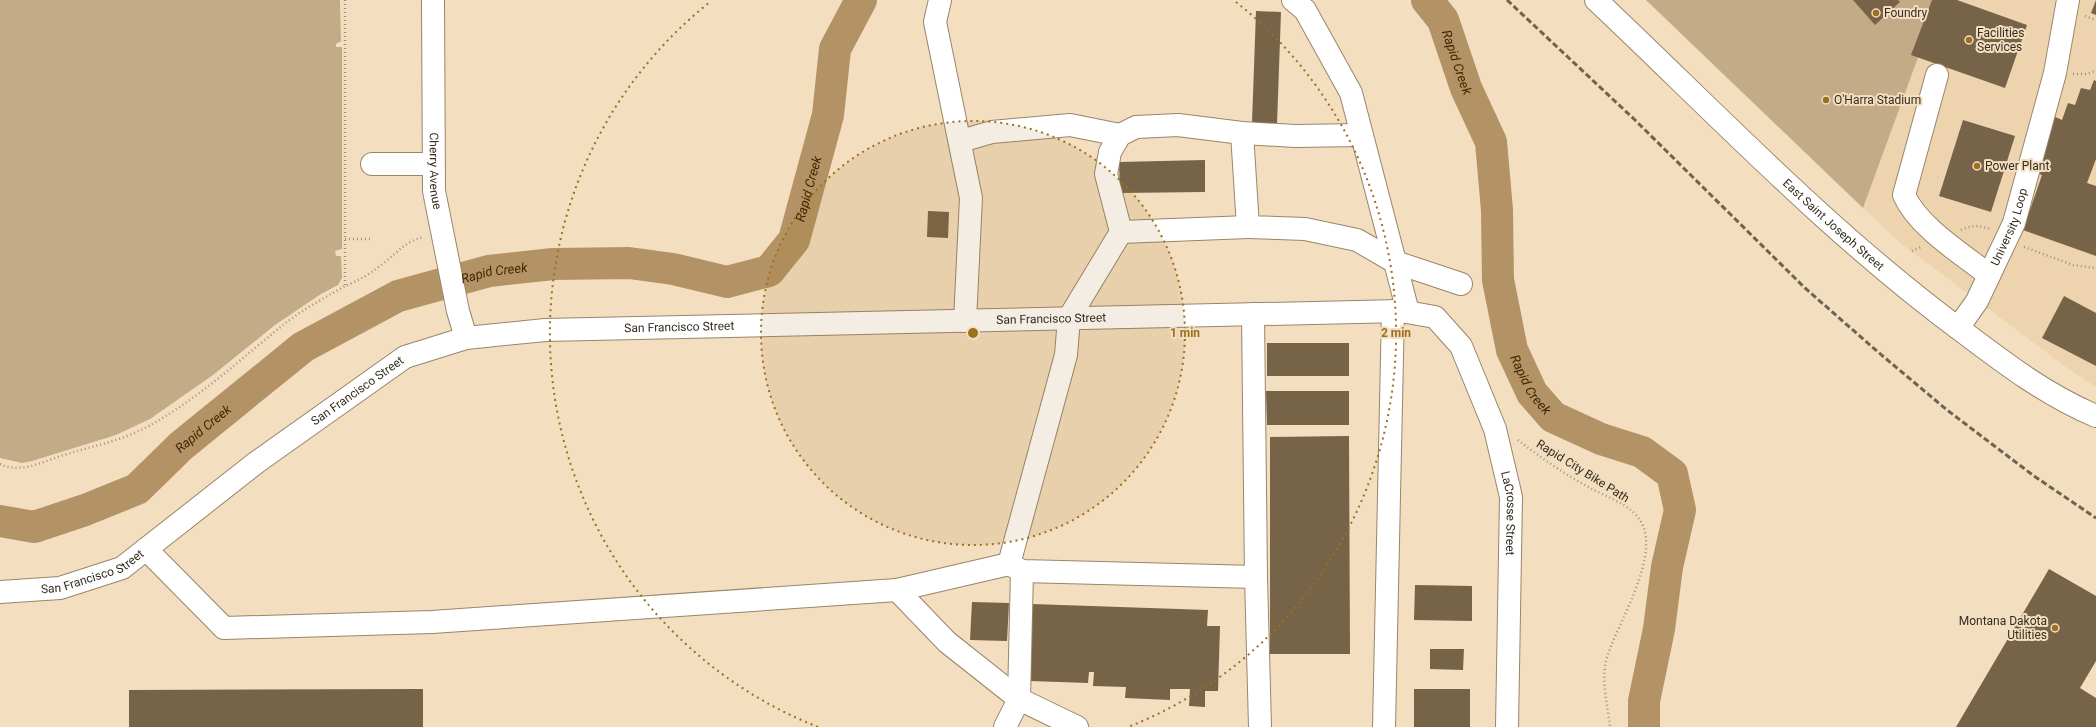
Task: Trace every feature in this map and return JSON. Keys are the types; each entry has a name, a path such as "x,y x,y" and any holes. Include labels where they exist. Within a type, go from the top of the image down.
{"street":[{"name":"Cherry Avenue","path":"433,0 434,191 458,311 466,338"},
{"path":"940,0 935,22 971,198 965,320"},
{"path":"1293,0 1305,10 1351,93 1360,135 1396,262 1401,311 1384,727"},
{"name":"East Saint Joseph Street","path":"1596,0 1866,256 2014,370 2069,405 2096,416"},
{"name":"University Loop","path":"1958,328 1977,301 2014,223 2055,73 2068,0"},
{"path":"1937,75 1904,195 1909,207 1941,238 1989,275"},
{"path":"960,141 992,132 1070,125 1120,135"},
{"path":"1005,727 1019,699 1015,568 1066,355 1069,318 1121,232 1106,174 1110,152 1120,135 1136,127 1178,125 1242,133 1295,136 1360,135"},
{"path":"1242,133 1248,227"},
{"path":"372,164 433,164"},
{"path":"1121,232 1248,227 1305,229 1357,240 1396,262 1461,284"},
{"name":"San Francisco Street","path":"0,592 60,588 122,568 257,462 405,357 466,338 546,330 965,320 1401,311 1435,317"},
{"path":"1253,314 1256,577 1260,727"},
{"name":"LaCrosse Street","path":"1435,317 1461,346 1495,429 1511,497 1507,727"},
{"path":"2069,405 2096,432"},
{"path":"146,549 224,628 432,622 897,590 1015,568 1256,577"},
{"path":"897,590 947,642 1019,699 1077,727"}],"path":[{"path":"345,239 372,239"},
{"path":"2023,246 2073,265 2096,268"},
{"path":"0,464 15,468 27,468 64,455 109,443 145,428 174,409 230,368 284,324 345,286"},
{"name":"Rapid City Bike Path","path":"1495,429 1508,432 1534,453 1591,489 1617,501 1636,516 1643,529 1646,544 1642,570 1627,614 1614,638 1605,662 1605,684 1610,727"}],"shaded area":[{"path":"0,0 340,0 341,41 336,44 336,47 342,47 342,249 335,251 336,256 341,256 342,278 338,285 321,294 275,325 213,375 150,419 116,435 22,463 0,458"},
{"path":"1646,0 2096,0 2096,387 2063,365 1899,242"},
{"name":"O'Harra Stadium","path":"1646,0 1939,0 1863,208"}],"building":[{"name":"Foundry","path":"1853,0 1898,0 1900,2 1875,25"},
{"name":"Facilities Services","path":"1932,0 1957,0 2027,25 2005,88 1911,55"},
{"path":"2096,0 2096,15 2091,13"},
{"path":"1256,11 1281,12 1277,124 1252,123"},
{"path":"2094,80 2096,81 2096,159 2087,183 2096,186 2096,256 2023,230 2042,175 2033,172 2053,116 2062,120 2068,103 2075,105 2081,88 2090,90"},
{"name":"Power Plant","path":"1963,120 2015,136 1991,212 1939,196"},
{"path":"1205,160 1205,192 1120,193 1119,162"},
{"path":"928,211 949,212 948,238 927,237"},
{"path":"2064,296 2096,313 2096,366 2042,338"},
{"path":"1267,343 1349,343 1349,376 1267,376"},
{"path":"1266,391 1349,391 1349,425 1267,425"},
{"path":"1349,436 1350,654 1270,654 1270,437"},
{"name":"Montana Dakota Utilities","path":"2049,569 2096,596 2096,661 2080,688 2096,698 2096,727 1956,727"},
{"path":"1415,585 1472,586 1472,621 1414,620"},
{"path":"972,602 1009,603 1007,641 970,640"},
{"path":"1032,604 1208,610 1207,626 1220,626 1218,691 1205,691 1205,707 1189,706 1190,689 1170,689 1170,700 1125,698 1126,687 1093,686 1094,672 1089,672 1088,683 1030,681"},
{"path":"1430,649 1464,649 1463,670 1430,669"},
{"path":"423,689 423,727 129,727 129,690"},
{"path":"1414,689 1470,689 1470,727 1414,727"}],"waterway":[{"name":"Rapid Creek","path":"0,521 34,527 85,510 137,489 181,446 303,347 398,296 489,271 553,264 629,263 673,269 727,282 769,271 794,240 828,115 835,49 861,0"},
{"name":"Rapid Creek","path":"1427,0 1443,20 1466,88 1491,142 1497,210 1498,280 1512,350 1532,393 1553,417 1601,439 1642,452 1672,474 1680,510 1667,567 1659,629 1644,701 1644,727"}],"railway":[{"path":"1507,0 1635,120 1805,288 1947,410 2034,476 2096,518"}],"place":[{"name":"Foundry","path":"1876,13"},
{"name":"Facilities Services","path":"1969,40"},
{"name":"O'Harra Stadium","path":"1826,100"},
{"name":"Power Plant","path":"1977,166"},
{"name":"Montana Dakota Utilities","path":"2055,628"}]}
